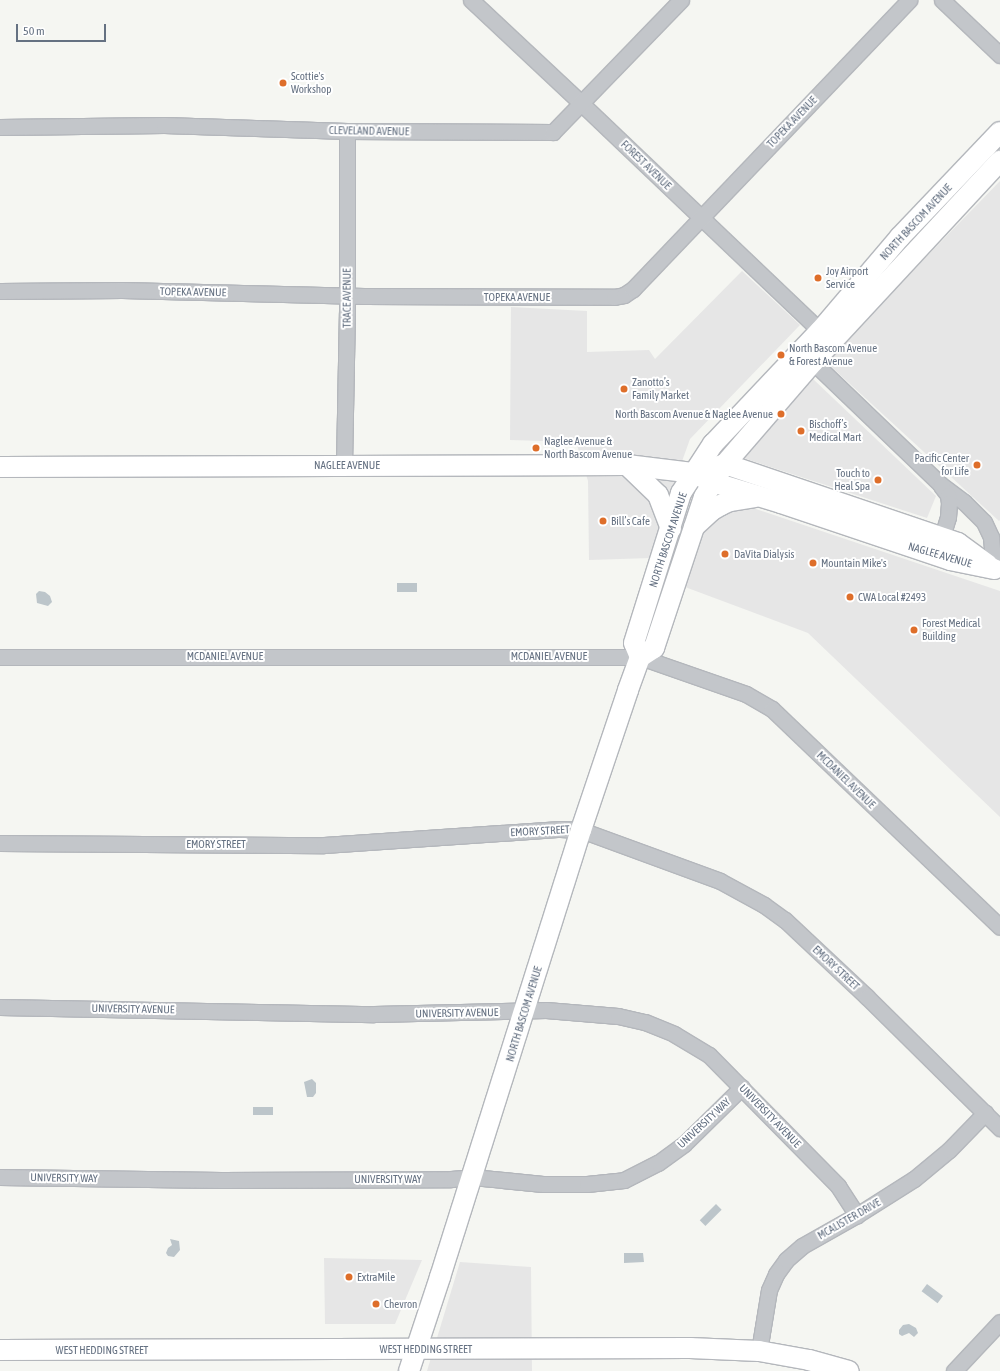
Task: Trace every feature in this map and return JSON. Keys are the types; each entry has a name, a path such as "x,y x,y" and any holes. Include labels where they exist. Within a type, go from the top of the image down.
{"main road":[{"name":"NORTH BASCOM AVENUE","path":"640,657 634,643 671,529 681,493 693,473 713,444 820,331 900,237 1000,132"},
{"name":"NORTH BASCOM AVENUE","path":"409,1371 472,1177 581,830 640,657 654,648 704,497 712,482 725,464 813,362 1000,161"},
{"name":"NAGLEE AVENUE","path":"693,473 725,464 958,543 997,571"},
{"name":"NAGLEE AVENUE","path":"0,467 628,465 693,473 712,482 759,496 950,560 997,571"},
{"path":"628,465 658,495 671,529"},
{"path":"693,528 711,511 725,503 759,496"},
{"name":"WEST HEDDING STREET","path":"0,1350 690,1348 759,1351 809,1360 849,1371"}],"street":[{"name":"FOREST AVENUE","path":"471,0 820,331"},
{"name":"CLEVELAND AVENUE","path":"0,127 164,125 347,131 553,132 582,104 681,0"},
{"name":"TOPEKA AVENUE","path":"0,291 122,290 347,295 614,297 624,295 633,289 909,0"},
{"path":"942,0 1000,55"},
{"name":"TRACE AVENUE","path":"344,466 347,295 347,131"},
{"path":"813,362 940,484 964,502 984,522 991,537 997,571"},
{"path":"940,484 948,495 949,503 948,517 942,537"},
{"path":"997,571 1000,548"},
{"name":"MCDANIEL AVENUE","path":"0,657 640,657 746,694 772,709 1000,927"},
{"name":"EMORY STREET","path":"0,843 324,845 560,829 581,830 720,881 764,905 785,920 862,992 1000,1128"},
{"name":"UNIVERSITY AVENUE","path":"0,1007 374,1014 546,1010 618,1016 645,1022 674,1034 709,1054 838,1186 857,1215"},
{"name":"UNIVERSITY WAY","path":"0,1177 221,1180 472,1177 543,1184 587,1184 624,1180 658,1163 684,1144 742,1087"},
{"name":"MCALISTER DRIVE","path":"759,1351 769,1290 776,1274 786,1260 802,1246 857,1215 914,1180 949,1150 985,1113"},
{"path":"954,1371 1000,1322"}],"shaded area":[{"path":"1000,181 1000,520 999,521 825,361"},
{"path":"742,271 800,325 690,439 661,520 651,558 589,560 588,481 576,442 510,440 511,307 587,311 587,352 649,350 655,359"},
{"path":"812,378 936,496 927,518 743,458"},
{"path":"741,504 1000,591 1000,817 808,633 685,587 705,524"},
{"path":"397,583 417,583 417,592 397,592"},
{"path":"39,591 45,592 50,596 52,602 48,606 37,603 36,594"},
{"path":"312,1079 316,1083 316,1093 313,1097 307,1097 304,1082"},
{"path":"253,1107 273,1107 273,1115 253,1115"},
{"path":"716,1204 722,1210 705,1226 700,1220"},
{"path":"170,1239 179,1241 180,1250 174,1257 168,1256 166,1253 168,1248 172,1245"},
{"path":"624,1253 643,1253 644,1262 624,1263"},
{"path":"324,1258 422,1260 395,1324 325,1324"},
{"path":"460,1262 531,1267 532,1371 427,1371"},
{"path":"927,1284 943,1296 938,1303 922,1291"},
{"path":"909,1324 916,1328 918,1333 914,1337 909,1333 902,1336 899,1334 899,1330 903,1325"}],"place":[{"name":"Scottie's Workshop","path":"283,83"},
{"name":"Joy Airport Service","path":"818,278"},
{"name":"North Bascom Avenue & Forest Avenue","path":"781,355"},
{"name":"Zanotto’s Family Market","path":"624,389"},
{"name":"North Bascom Avenue & Naglee Avenue","path":"781,414"},
{"name":"Bischoff’s Medical Mart","path":"801,431"},
{"name":"Naglee Avenue & North Bascom Avenue","path":"536,448"},
{"name":"Pacific Center for Life","path":"977,465"},
{"name":"Touch to Heal Spa","path":"878,480"},
{"name":"Bill’s Cafe","path":"603,521"},
{"name":"DaVita Dialysis","path":"725,554"},
{"name":"Mountain Mike's","path":"813,563"},
{"name":"CWA Local #2493","path":"850,597"},
{"name":"Forest Medical Building","path":"914,630"},
{"name":"ExtraMile","path":"349,1277"},
{"name":"Chevron","path":"376,1304"}]}
